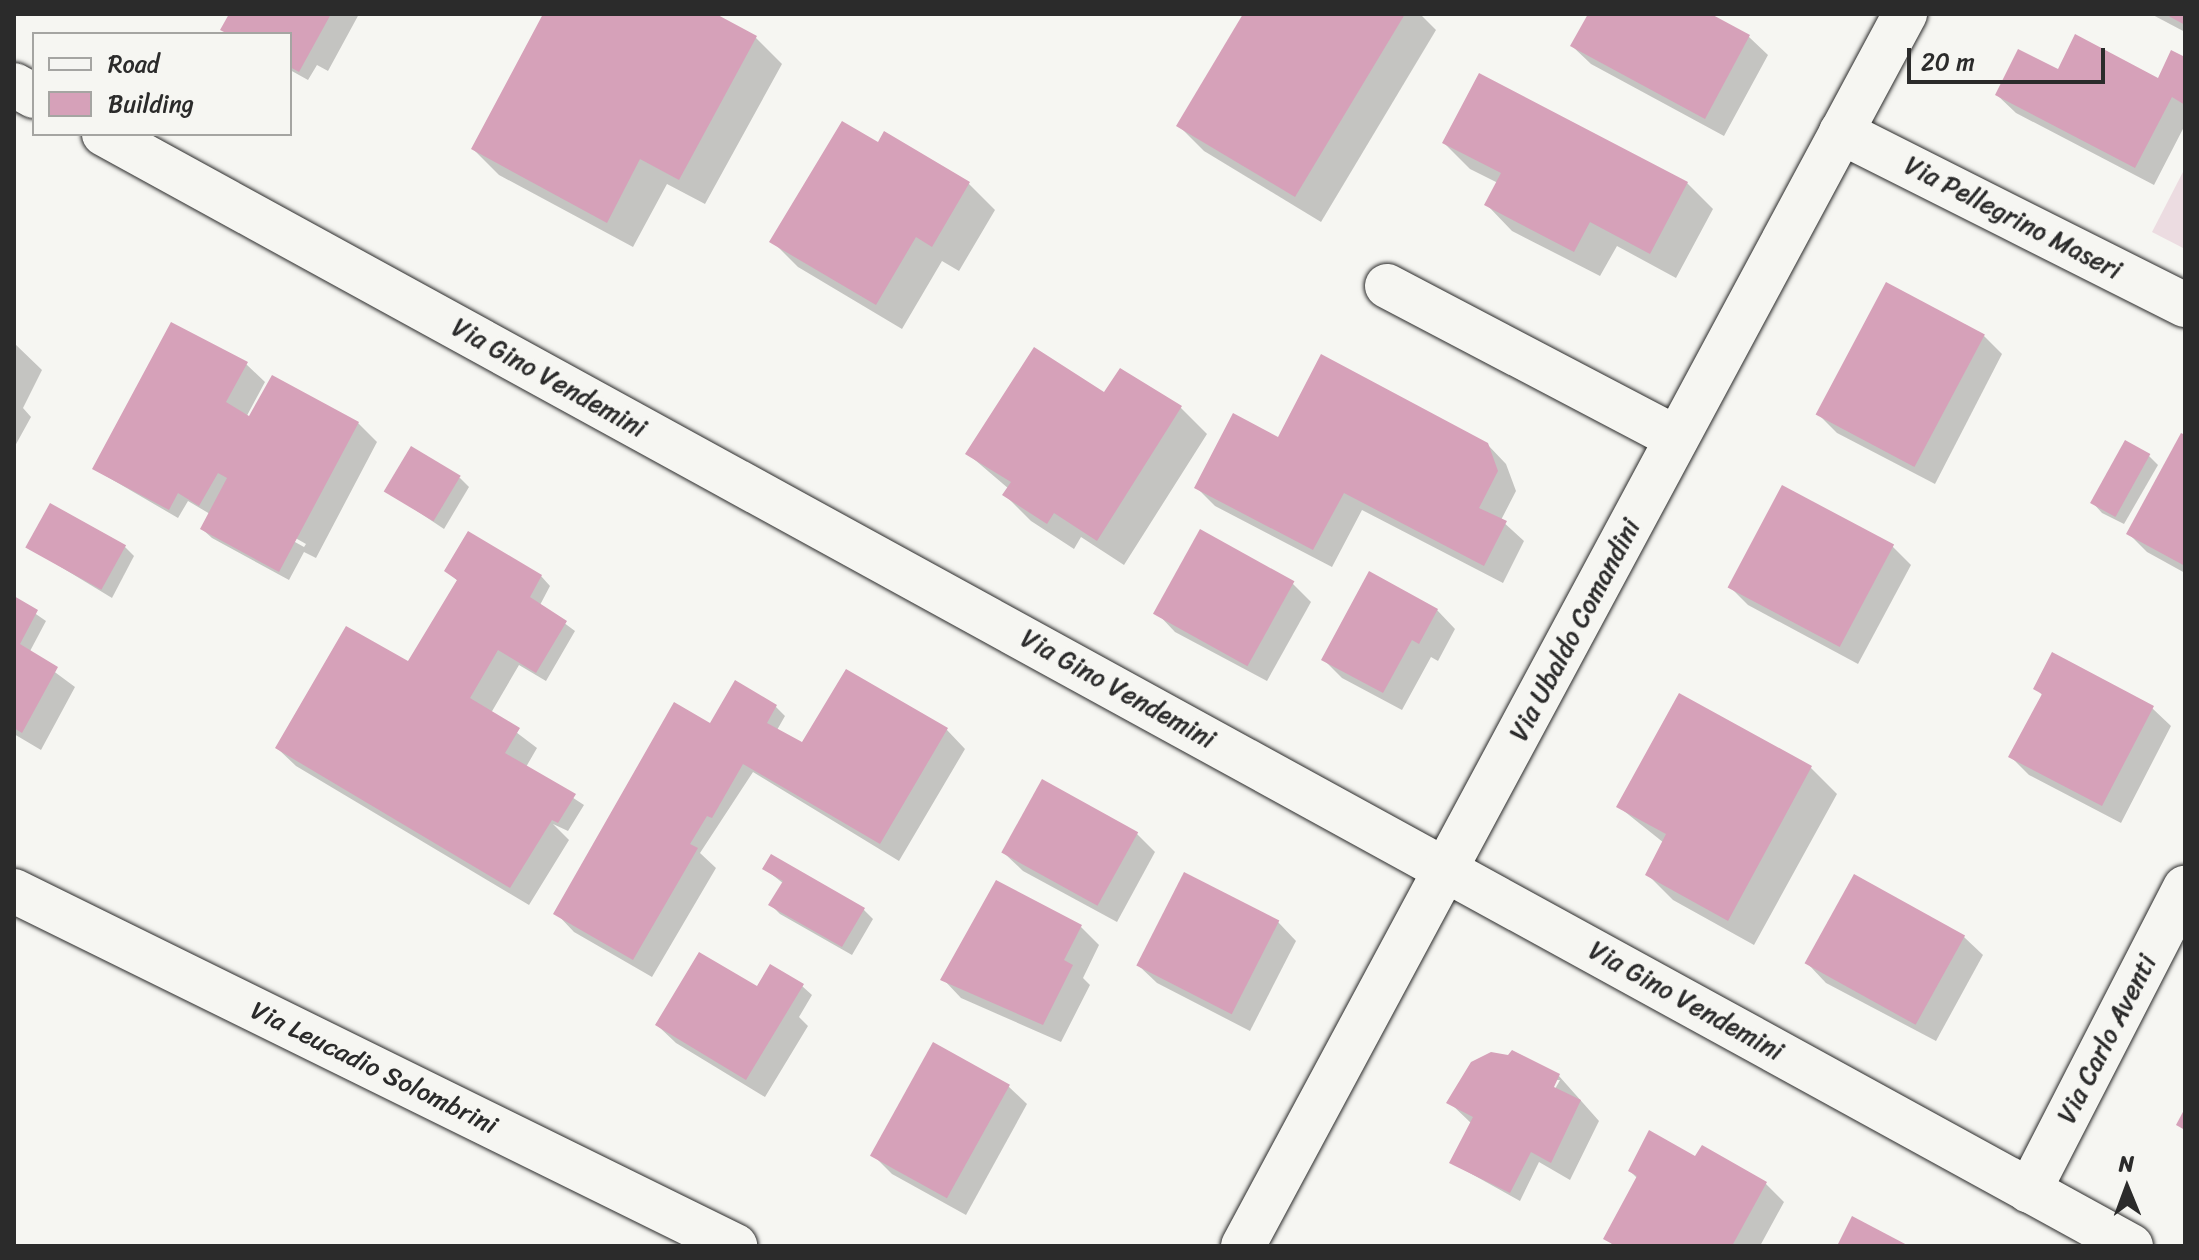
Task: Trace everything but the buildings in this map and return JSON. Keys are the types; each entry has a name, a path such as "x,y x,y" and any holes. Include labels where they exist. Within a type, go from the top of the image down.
{"street":[{"name":"Via Ubaldo Comandini","path":"1243,1246 1448,871 1676,438 1905,14"},
{"path":"14,85 32,95"},
{"name":"Via Pellegrino Maseri","path":"1841,132 2185,305"},
{"name":"Via Gino Vendemini","path":"108,136 2131,1246"},
{"path":"1387,286 1676,438"},
{"name":"Via Carlo Aventi","path":"2029,1191 2185,888"},
{"name":"Via Leucadio Solombrini","path":"14,891 735,1246"}],"shaded area":[{"path":"2185,168 2185,249 2152,232"}]}
